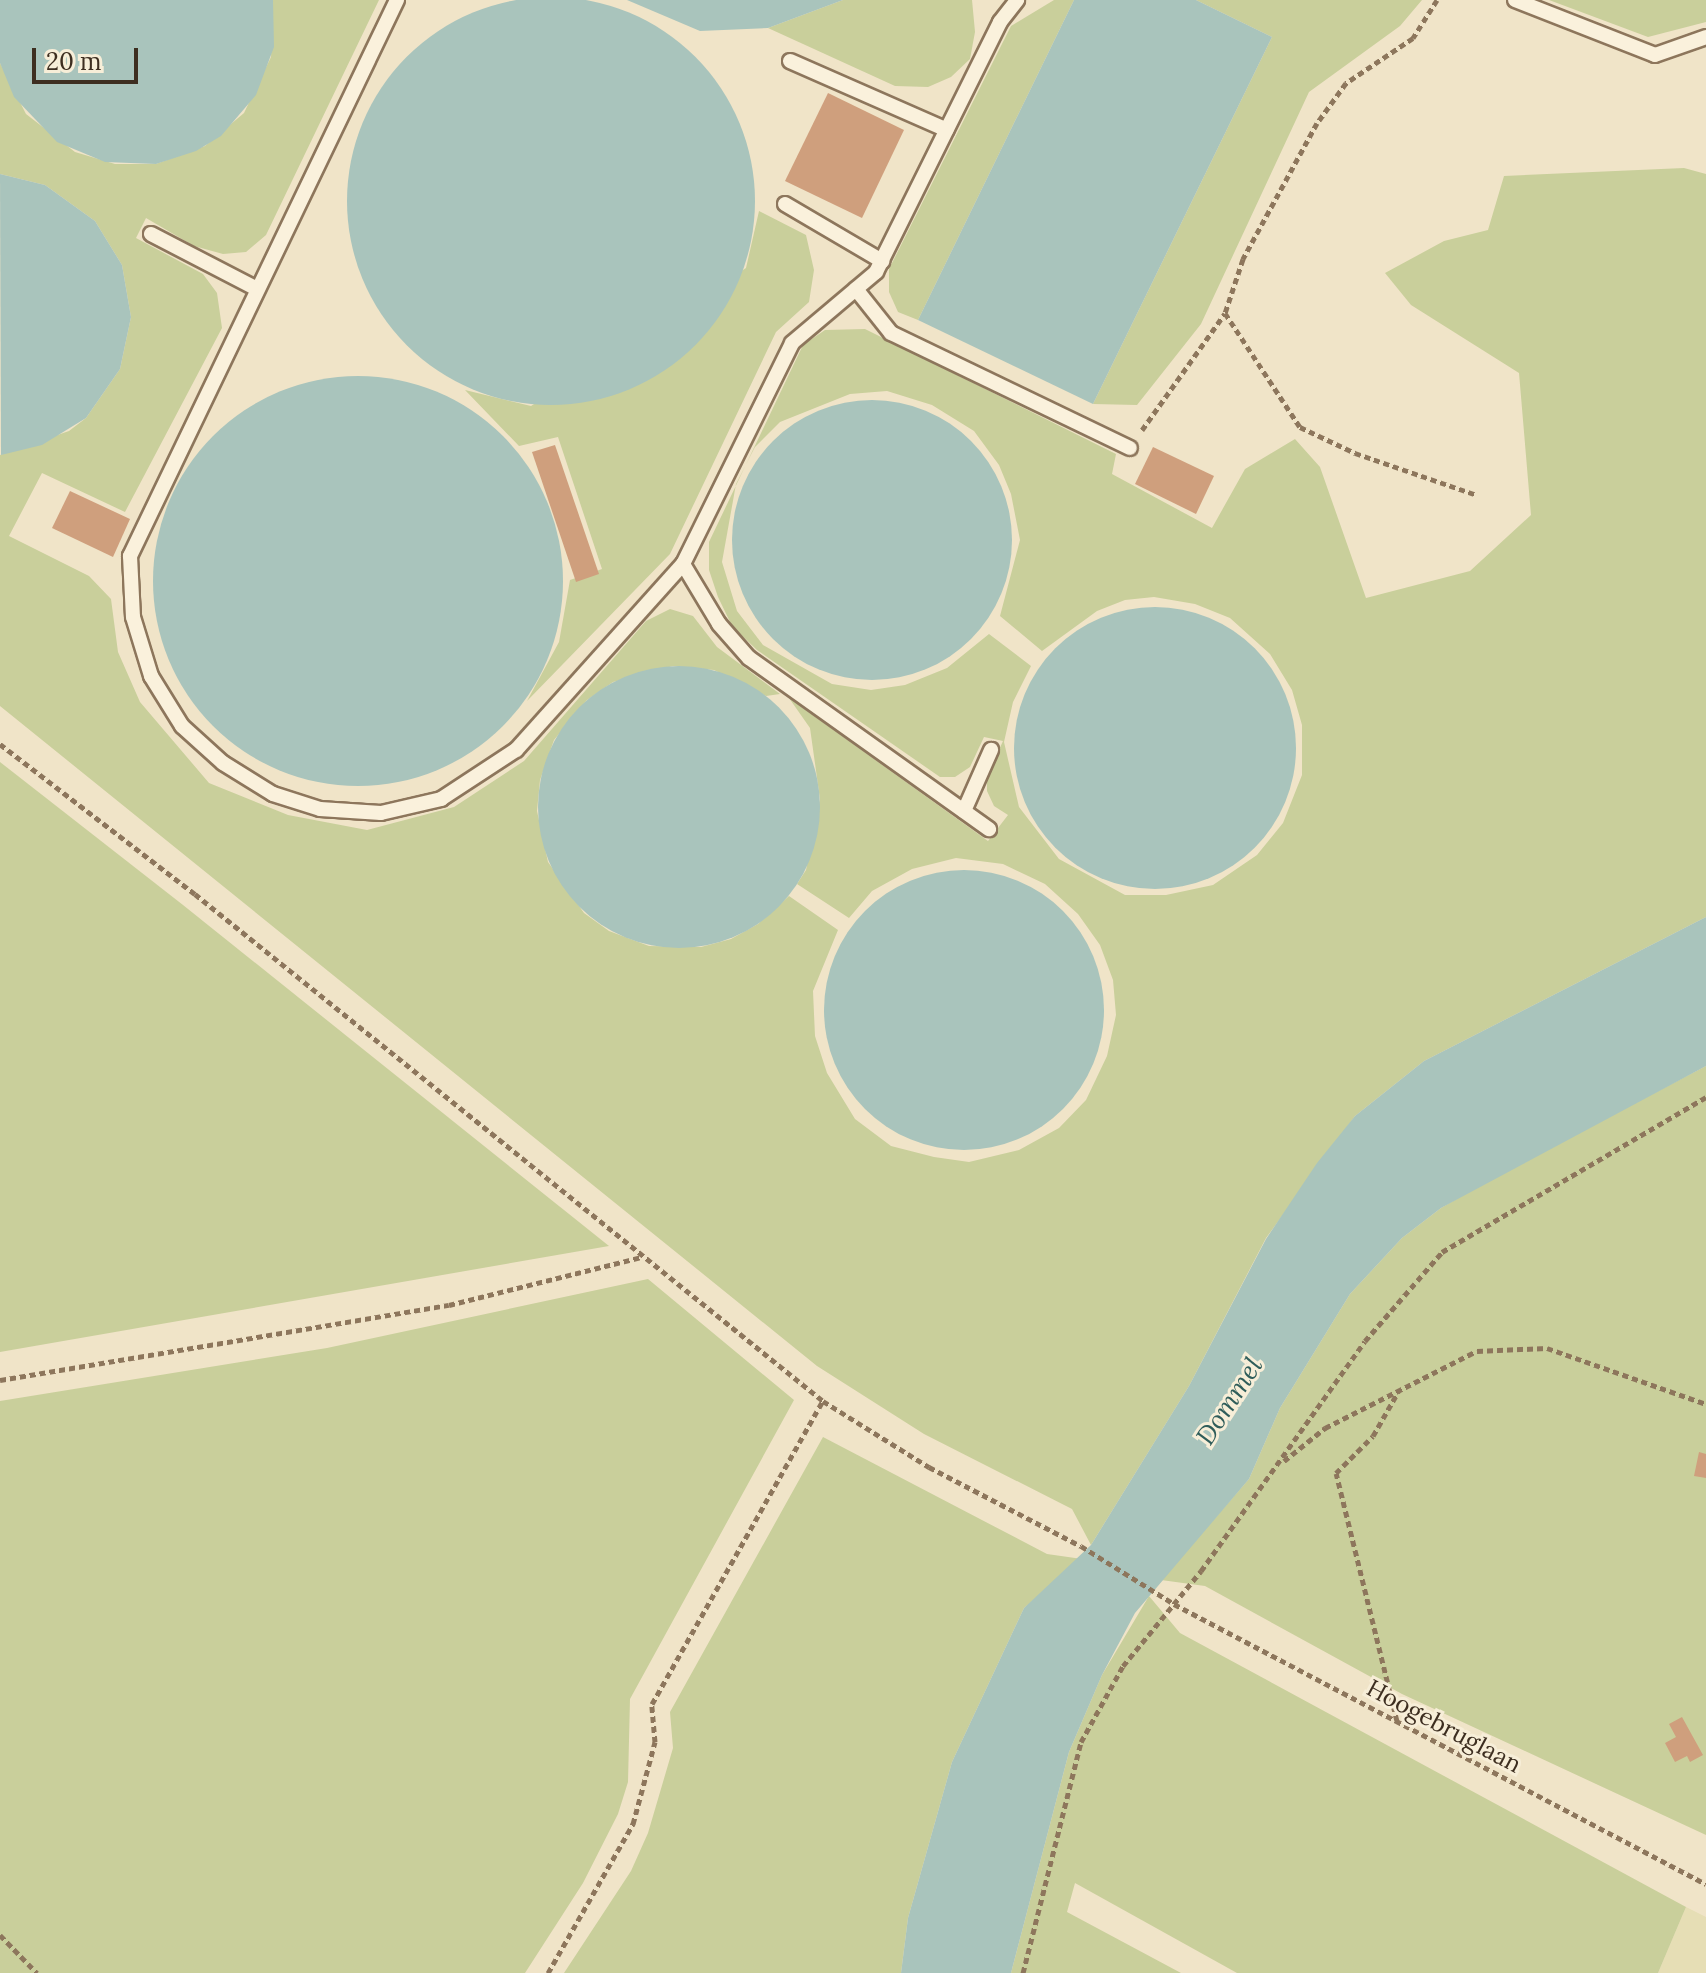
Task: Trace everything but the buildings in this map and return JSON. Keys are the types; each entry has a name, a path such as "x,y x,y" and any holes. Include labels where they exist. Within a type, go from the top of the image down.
{"lane":[{"path":"397,0 130,556 133,617 151,676 182,726 223,763 273,794 320,809 381,813 441,799 516,750 683,564 792,343 856,289 882,261 1000,22 1017,0"},
{"path":"1515,0 1655,55 1706,37"},
{"path":"790,61 947,130"},
{"path":"785,204 882,261"},
{"path":"151,234 257,289"},
{"path":"856,289 891,333 1130,448"},
{"path":"683,564 719,624 749,658 989,829"},
{"path":"964,811 991,750"}],"path":[{"path":"1130,448 1225,313 1243,259 1317,123 1346,83 1413,38 1437,0"},
{"path":"1225,313 1300,427 1355,453 1477,495"},
{"name":"Hoogebruglaan","path":"0,744 195,894 823,1401 929,1467 1081,1546 1174,1604 1706,1884"},
{"path":"1023,1973 1081,1742 1123,1666 1174,1604 1277,1466 1365,1341 1442,1252 1706,1097"},
{"path":"0,1380 449,1305 643,1257"},
{"path":"1277,1466 1325,1428 1477,1351 1547,1348 1706,1404"},
{"path":"1397,1721 1336,1473 1373,1436 1398,1392"},
{"path":"548,1973 633,1824 655,1742 652,1704 823,1401"},
{"path":"0,1935 37,1973"}],"shaded area":[{"path":"1686,1907 1706,1917 1706,1973 1658,1973"}],"green space":[{"path":"273,0 379,0 266,235 246,252 223,254 194,246 146,218 136,238 203,274 217,293 222,328 125,512 42,473 9,536 89,576 111,599 118,652 140,702 209,783 288,815 367,830 454,807 524,761 646,621 670,609 693,616 717,647 780,694 766,696 714,670 673,666 613,682 587,700 554,740 540,780 537,811 548,862 584,913 609,931 649,946 701,947 731,939 758,924 789,896 838,930 813,991 815,1036 827,1073 855,1119 891,1146 969,1162 1019,1150 1059,1128 1086,1100 1107,1056 1116,1015 1113,980 1100,945 1078,914 1045,884 1003,864 956,858 912,869 872,891 849,918 797,884 806,870 820,799 810,728 789,698 988,841 1008,815 994,806 987,791 987,776 1003,741 984,737 970,767 955,777 940,777 757,650 732,626 709,570 709,542 736,486 722,562 737,611 763,645 832,684 871,690 905,685 947,668 989,634 1031,666 1013,702 1004,742 1019,807 1059,859 1125,895 1166,895 1213,885 1257,855 1283,823 1302,775 1302,725 1292,690 1270,654 1230,618 1195,604 1154,597 1125,600 1097,611 1042,651 1000,616 1020,540 1011,494 999,465 974,431 932,405 887,391 850,394 780,422 755,447 746,465 803,345 825,330 865,329 1116,454 1112,474 1212,528 1245,469 1295,439 1320,467 1366,598 1470,571 1531,515 1519,373 1411,305 1385,273 1444,241 1488,230 1504,176 1684,168 1706,174 1706,917 1424,1061 1355,1116 1266,1238 1189,1386 1091,1545 1072,1509 924,1434 817,1366 0,706 0,455 69,431 86,418 120,369 131,317 122,265 95,221 45,185 0,174 0,63 26,114 75,152 115,164 156,164 205,146 244,113 271,57"},
{"path":"843,0 972,0 975,32 970,59 951,77 928,87 895,86 768,28"},
{"path":"1054,0 1074,0 918,320 898,312 889,292 889,269 1011,26"},
{"path":"1196,0 1422,0 1400,26 1309,92 1201,324 1137,405 1093,404 1272,37"},
{"path":"1549,0 1706,0 1706,22 1648,37"},
{"path":"759,211 806,235 814,270 809,302 776,332 670,554 527,701 559,642 570,580 602,569 558,437 519,446 465,390 531,406 746,268"},
{"path":"0,762 183,905 609,1246 0,1352"},
{"path":"1706,1066 1706,1835 1402,1694 1205,1586 1161,1580 1249,1479 1280,1408 1350,1294 1402,1238 1441,1208 1512,1167"},
{"path":"648,1279 794,1400 630,1699 628,1782 618,1814 583,1883 525,1973 0,1973 0,1401 327,1348"},
{"path":"823,1437 1047,1554 1082,1559 1024,1608 952,1762 908,1918 901,1973 564,1973 631,1871 648,1833 673,1748 670,1712"},
{"path":"1149,1596 1180,1633 1686,1907 1658,1973 1237,1973 1075,1883 1067,1912 1181,1973 1011,1973 1069,1752 1102,1675"}],"water":[{"path":"551,-3 591,1 629,13 664,31 695,57 721,88 739,123 751,161 755,201 751,241 739,279 721,314 695,345 664,371 629,389 591,401 551,405 511,401 473,389 438,371 407,345 381,314 363,279 351,241 347,201 351,161 363,123 381,88 407,57 438,31 473,13 511,1"},
{"path":"0,0 273,0 274,47 256,95 221,136 196,151 156,164 105,162 57,142 14,97 0,63"},
{"path":"627,0 843,0 768,28 700,31"},
{"path":"1074,0 1196,0 1272,37 1093,404 918,320"},
{"path":"0,174 45,185 95,221 122,265 131,317 120,369 86,418 42,445 1,455"},
{"path":"358,376 398,380 437,391 472,410 503,436 529,467 548,502 559,541 563,581 559,621 548,660 529,695 503,726 472,752 437,771 398,782 358,786 318,782 279,771 244,752 213,726 187,695 168,660 157,621 153,581 157,541 168,502 187,467 213,436 244,410 279,391 318,380"},
{"path":"858,400 886,400 938,416 961,431 981,451 1002,486 1010,513 1010,567 1002,594 981,629 961,649 938,664 913,674 886,680 858,680 806,664 783,649 763,629 748,606 738,581 732,554 732,526 748,474 763,451 783,431 806,416 831,406"},
{"path":"1155,607 1182,610 1209,618 1244,639 1264,659 1290,707 1296,748 1293,775 1285,802 1264,837 1244,857 1196,883 1155,889 1128,886 1101,878 1066,857 1046,837 1020,789 1014,748 1017,721 1025,694 1046,659 1066,639 1114,613"},
{"path":"693,666 746,682 779,707 810,753 818,779 818,835 810,861 779,907 733,938 707,946 665,948 612,932 589,916 570,897 554,874 540,835 538,793 554,740 570,717 589,698 612,682 651,668"},
{"path":"964,870 991,873 1018,881 1042,894 1063,911 1080,932 1093,956 1101,983 1104,1010 1101,1037 1093,1064 1080,1088 1063,1109 1042,1126 1018,1139 991,1147 964,1150 937,1147 910,1139 886,1126 865,1109 848,1088 835,1064 827,1037 824,1010 827,983 835,956 848,932 865,911 886,894 910,881 937,873"},
{"name":"Dommel","path":"1706,917 1706,1066 1441,1208 1402,1238 1350,1294 1280,1408 1249,1479 1135,1613 1102,1675 1069,1752 1011,1973 901,1973 908,1918 952,1762 1024,1608 1091,1545 1189,1386 1266,1239 1317,1163 1355,1116 1424,1061"}]}
